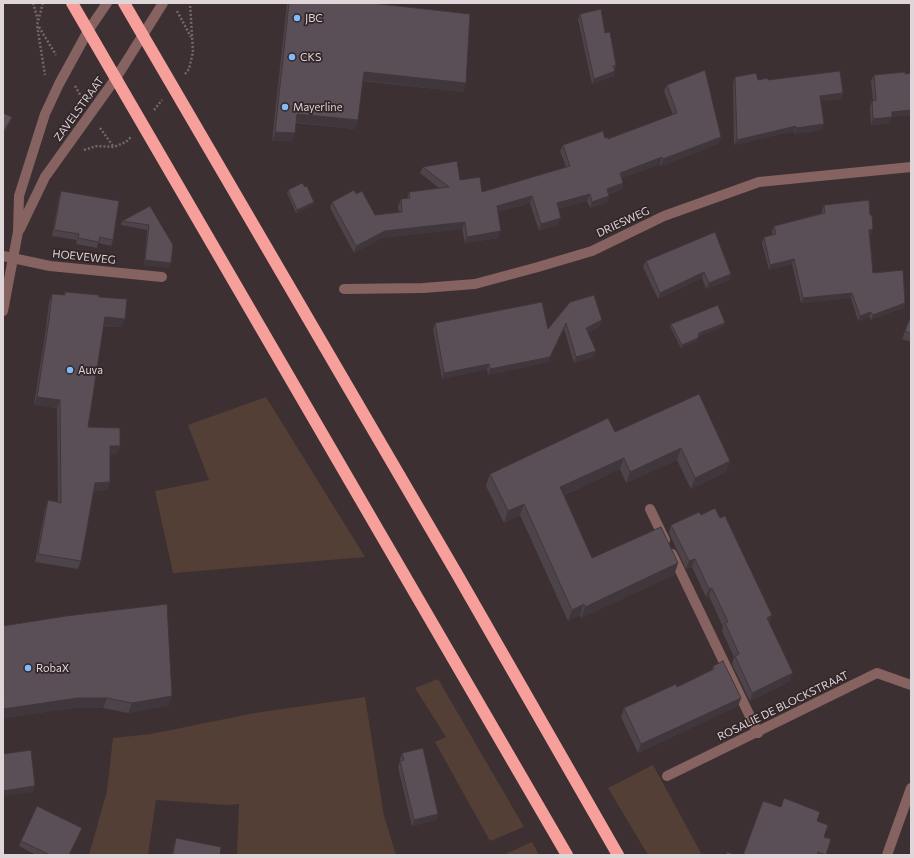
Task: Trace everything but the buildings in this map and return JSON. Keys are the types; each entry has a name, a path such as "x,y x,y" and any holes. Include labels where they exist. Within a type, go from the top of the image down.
{"highway":[{"path":"72,3 567,855"},
{"path":"124,3 457,574 618,855"}],"street":[{"name":"ZAVELSTRAAT","path":"18,232 19,196 45,114 59,84 88,30 107,3"},
{"name":"ZAVELSTRAAT","path":"3,311 8,257 18,232 45,177 116,78 163,3"},
{"name":"DRIESWEG","path":"344,289 423,288 475,284 592,251 664,216 759,182 911,167"},
{"name":"HOEVEWEG","path":"8,257 50,266 162,277"},
{"path":"650,509 758,733"},
{"name":"ROSALIE DE BLOCKSTRAAT","path":"667,776 758,733 877,673 911,685"},
{"path":"887,855 911,788"}],"path":[{"path":"33,3 38,20"},
{"path":"80,152 97,146 114,147 126,142 189,69 193,52 190,3"},
{"path":"176,9 192,39"}],"shaded area":[{"path":"266,397 365,557 173,573 155,491 209,480 188,425"},
{"path":"438,679 524,827 490,841 435,742 446,737 415,688"},
{"path":"365,697 384,816 396,855 237,855 239,804 228,805 156,800 148,855 89,855 107,791 113,738 151,734 255,713"},
{"path":"653,765 702,855 648,855 608,788"},
{"path":"532,842 539,855 503,855"}],"place":[{"name":"JBC","path":"297,18"},
{"name":"CKS","path":"292,57"},
{"name":"Mayerline","path":"285,107"},
{"name":"Auva","path":"70,370"},
{"name":"RobaX","path":"28,668"}]}
